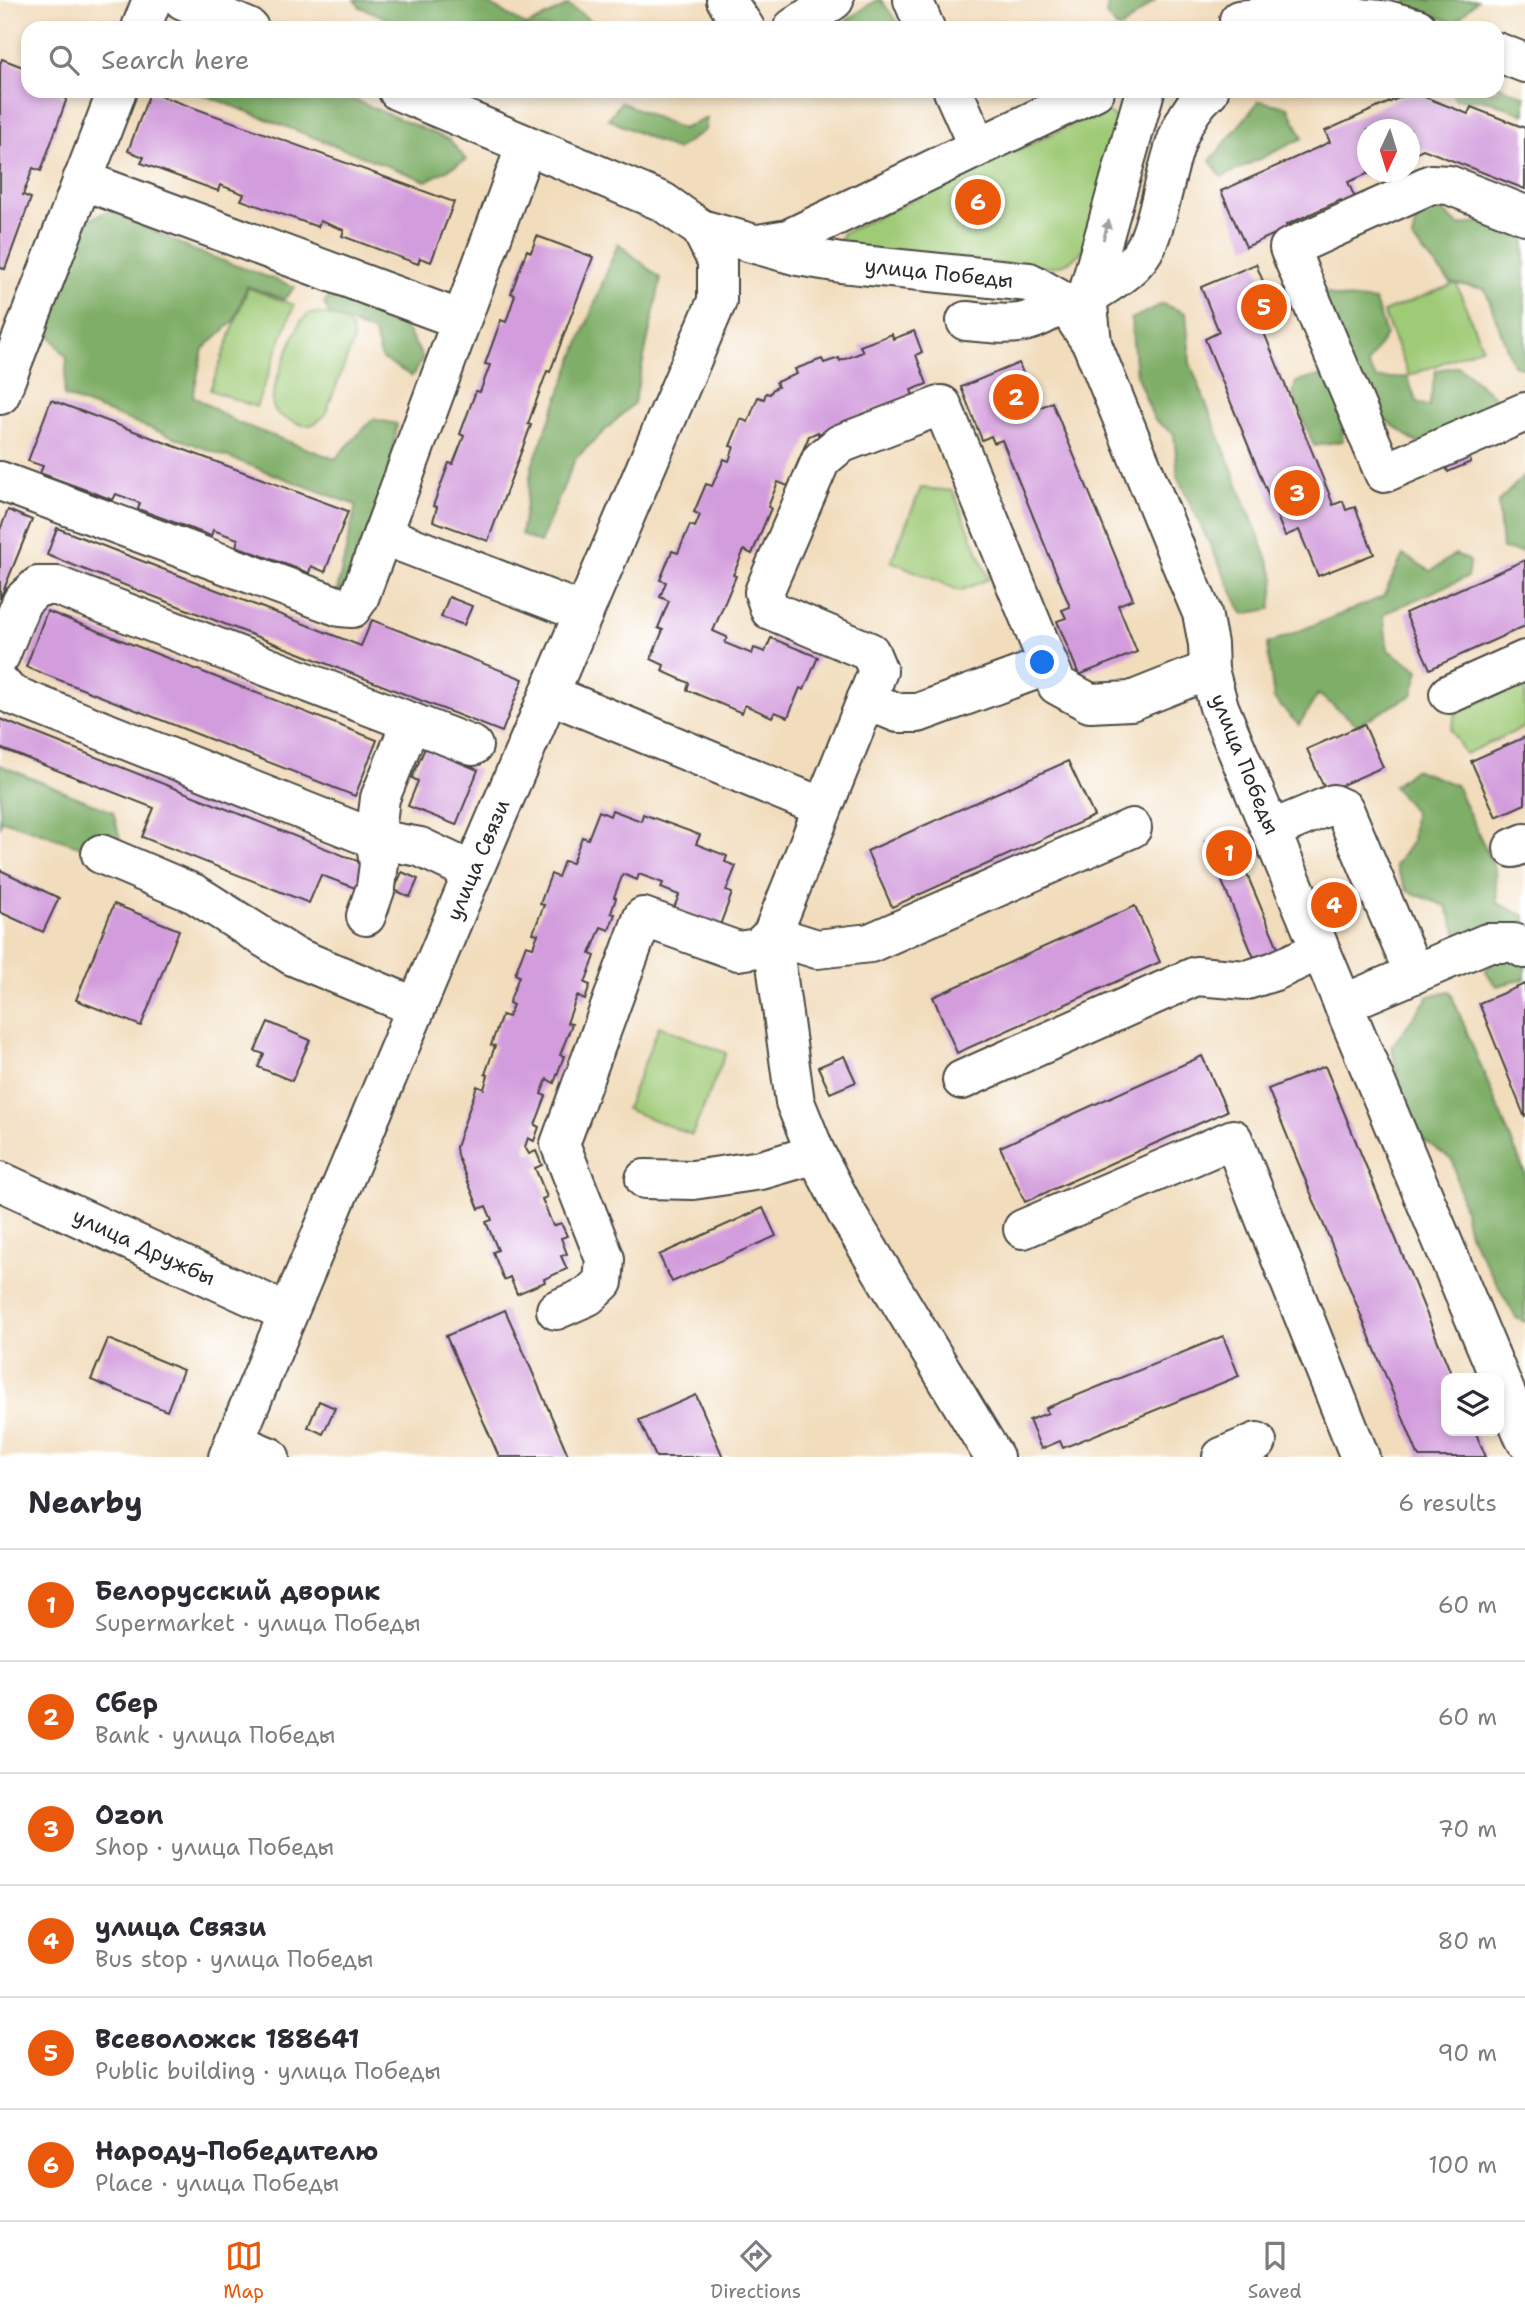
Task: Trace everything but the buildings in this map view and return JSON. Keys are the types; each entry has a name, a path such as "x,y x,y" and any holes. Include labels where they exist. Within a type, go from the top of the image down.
{"street":[{"path":"144,21 152,0"},
{"path":"183,0 232,21"},
{"path":"726,0 740,21"},
{"path":"803,21 834,0"},
{"path":"912,0 922,21"},
{"path":"1354,0 1398,21"},
{"path":"1241,19 1305,13 1377,21"},
{"path":"1504,55 1525,63"},
{"path":"0,395 114,98"},
{"path":"415,98 663,202 709,245"},
{"path":"956,98 978,147"},
{"path":"717,301 735,267 757,244 788,239 1085,98"},
{"path":"966,321 1010,325 1043,317 1129,269 1147,246 1174,148 1185,120 1203,98"},
{"path":"1076,300 1141,107"},
{"path":"0,481 340,607 352,608 359,598 526,145"},
{"path":"82,180 461,320"},
{"path":"1525,215 1449,185 1431,184 1289,248 1384,473 1525,412"},
{"path":"838,215 827,226 823,240 829,254 841,263"},
{"name":"улица Победы","path":"709,245 757,244 798,256 841,263 1029,282 1076,300 1202,613 1208,644 1209,670 1219,707 1525,1439"},
{"name":"улица Связи","path":"231,1450 473,872 717,301 709,245"},
{"path":"556,1310 588,1296 603,1282 605,1259 560,1144 643,917 738,951 758,948 772,935 878,671 870,652 771,610 764,592 821,460 840,444 942,405 1057,685 1090,703 1131,701 1209,670"},
{"path":"382,535 584,613"},
{"path":"0,656 22,601 38,586 57,586 473,746"},
{"path":"1449,694 1525,660"},
{"path":"866,700 898,713 918,713 1049,665"},
{"path":"0,683 10,694 374,839 420,847 473,872"},
{"path":"549,694 822,807"},
{"path":"366,916 376,887 379,864 374,839 380,798 411,722"},
{"path":"1271,830 1333,804 1344,809 1414,974"},
{"path":"772,935 817,949 870,943 1132,828"},
{"path":"101,854 195,894 293,956 416,1007"},
{"path":"772,935 795,1102 816,1154 846,1212 994,1457"},
{"path":"1343,1004 1487,943 1514,943 1525,949"},
{"path":"962,1080 1196,976 1247,980 1275,971 1320,950"},
{"path":"1023,1229 1233,1139 1360,1457"},
{"path":"645,1179 693,1180 761,1170 816,1154"},
{"name":"улица Дружбы","path":"0,1181 288,1313"},
{"path":"1222,1457 1257,1442"},
{"path":"231,1450 270,1457"}],"green space":[{"path":"354,0 482,0 518,21 393,21 360,7"},
{"path":"876,0 881,0 897,21 846,21"},
{"path":"1109,0 1155,0 1130,21 1111,21 1106,15"},
{"path":"1407,0 1477,0 1457,21 1449,21 1406,6"},
{"path":"568,5 592,21 537,21"},
{"path":"1504,88 1525,96 1525,115 1491,101 1455,99 1504,98"},
{"path":"212,98 350,98 450,140 466,160 426,181"},
{"path":"1259,101 1288,107 1303,138 1222,177 1210,161"},
{"path":"621,102 682,129 707,118 705,130 676,150 608,119"},
{"path":"1096,113 1109,113 1117,120 1117,133 1085,247 1066,263 1054,267 1040,267 840,248 839,241 843,233"},
{"path":"1437,206 1459,226 1501,217 1525,229 1525,368 1513,365 1485,289 1451,283 1412,239 1417,214"},
{"path":"110,210 193,250 295,287 284,299 247,286 234,321 203,349 193,396 238,423 335,459 373,419 397,424 382,520 365,566 336,595 356,505 64,396 67,358 46,330 88,220"},
{"path":"618,243 661,279 634,403 575,459 540,543 521,535 532,466"},
{"path":"1456,283 1482,347 1409,376 1383,312"},
{"path":"1309,285 1337,297 1375,301 1386,335 1367,364 1377,379 1407,377 1417,402 1429,407 1436,370 1458,366 1497,399 1480,421 1457,420 1427,450 1362,403 1339,404 1343,441 1314,446 1293,394 1296,382 1331,373"},
{"path":"248,288 294,305 256,407 210,390"},
{"path":"332,295 403,323 423,358 412,376 382,359 374,333 329,314 324,303"},
{"path":"1162,304 1186,313 1190,363 1275,578 1271,609 1243,614 1178,478 1174,434 1154,419 1136,374 1131,319"},
{"path":"310,313 327,315 345,322 352,330 353,342 325,415 316,423 306,425 281,416 274,409 273,402 277,380 287,353 300,322"},
{"path":"1525,475 1525,550 1520,552 1502,549 1498,502"},
{"path":"921,488 953,491 989,579 960,591 891,561"},
{"path":"1455,554 1470,561 1467,577 1383,614 1388,650 1419,670 1412,695 1358,725 1318,694 1299,725 1274,699 1267,644 1383,597 1403,555 1431,571"},
{"path":"1525,682 1525,727 1465,754 1451,730 1456,713"},
{"path":"0,765 113,812 120,839 93,851 3,820 0,825"},
{"path":"1414,769 1456,785 1495,869 1497,903 1525,916 1525,979 1496,986 1485,970 1504,955 1459,937 1446,906 1407,891 1395,866 1412,841 1414,811 1393,786"},
{"path":"1450,991 1525,1174 1525,1322 1516,1318 1469,1234 1453,1161 1406,1127 1392,1046 1429,996"},
{"path":"659,1026 726,1053 692,1135 626,1109"}],"place":[{"name":"Народу-Победителю","path":"978,202"},
{"name":"Всеволожск 188641","path":"1264,307"},
{"name":"Сбер","path":"1016,397"},
{"name":"Ozon","path":"1297,493"},
{"name":"Белорусский дворик","path":"1229,853"},
{"name":"улица Связи","path":"1334,905"}]}
